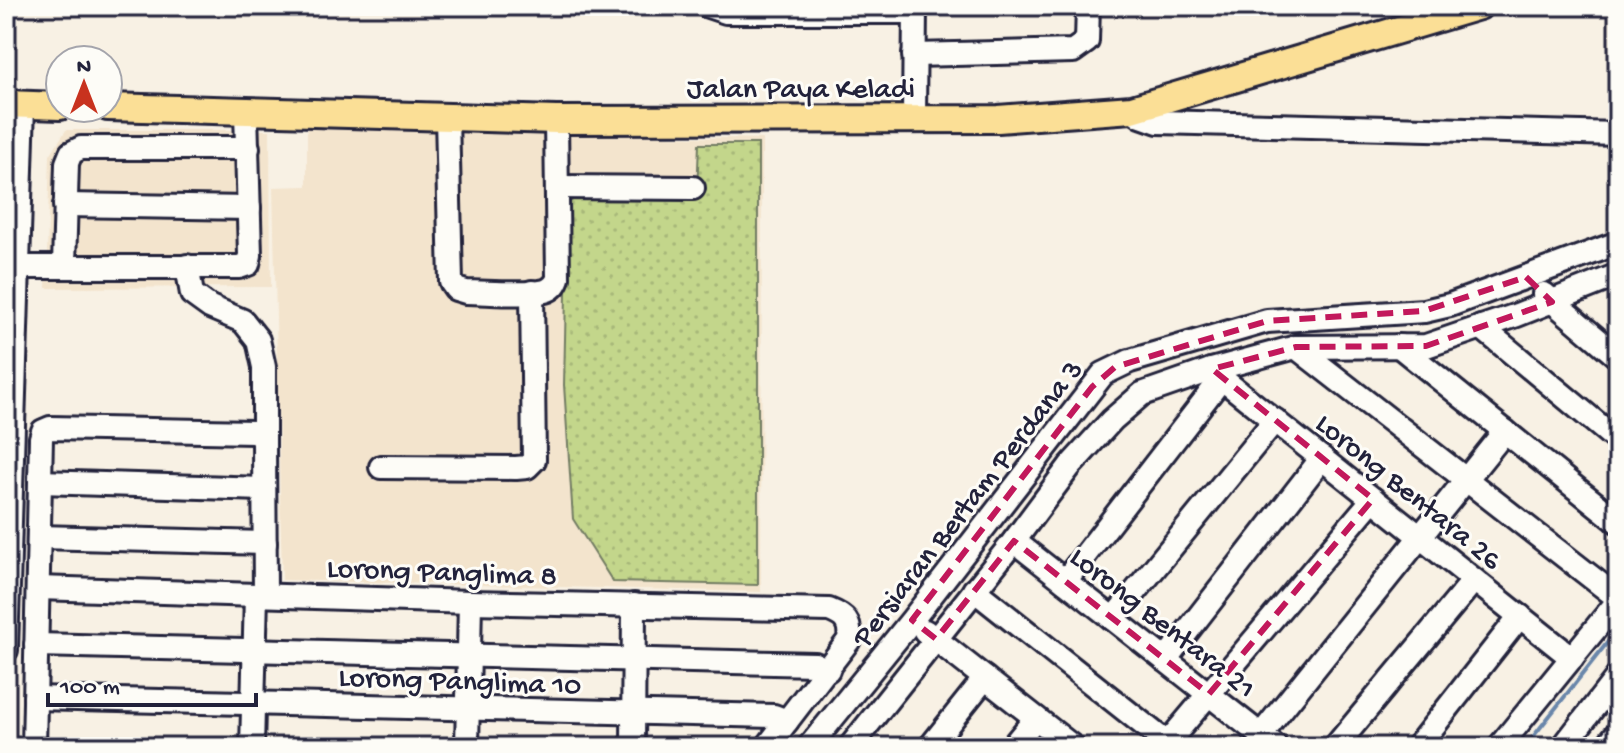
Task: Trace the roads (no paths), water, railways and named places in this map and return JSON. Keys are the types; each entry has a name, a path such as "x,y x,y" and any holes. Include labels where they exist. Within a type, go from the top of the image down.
{"main road":[{"name":"Jalan Paya Keladi","path":"124,107 556,120 998,119 1132,109 1479,6"},
{"path":"15,104 44,105"}],"street":[{"path":"708,6 726,12 915,9 914,119"},
{"path":"914,55 1073,51 1087,41 1088,6"},
{"path":"6,650 19,267 15,104"},
{"path":"1132,109 1158,122 1618,134"},
{"path":"19,267 239,267 248,264 246,111"},
{"path":"447,117 451,282 456,289 466,292 546,291 556,285 556,120"},
{"path":"64,265 67,163 71,153 81,148 248,148"},
{"path":"557,187 693,188"},
{"path":"65,205 249,208"},
{"name":"Persiaran Bertam Perdana 3","path":"809,747 1103,374 1115,367 1267,321 1424,311 1450,305 1618,243"},
{"path":"187,266 192,294 210,307 243,321 258,340 264,367 265,543 255,650 252,747"},
{"path":"850,747 1070,466 1112,420 1142,394 1217,374 1296,347 1426,346 1617,276"},
{"path":"1526,277 1618,357"},
{"path":"381,467 516,468 527,467 534,460 532,292"},
{"path":"1481,327 1618,441"},
{"path":"1399,346 1618,522"},
{"path":"1296,347 1618,600 1499,747"},
{"path":"1065,581 1217,374"},
{"name":"Lorong Bentara 26","path":"1217,374 1572,658"},
{"path":"1113,619 1275,420"},
{"path":"34,747 43,431 50,428 254,432 261,435 264,442"},
{"path":"1268,741 1420,537 1505,431"},
{"path":"1165,660 1322,458"},
{"path":"40,482 264,489"},
{"path":"974,590 1168,746 1373,499"},
{"path":"39,537 265,543"},
{"name":"Lorong Bentara 21","path":"1014,541 1268,741"},
{"path":"1335,747 1474,580"},
{"name":"Lorong Panglima 8","path":"38,588 829,610 843,615 851,627 849,640 828,670"},
{"path":"467,747 470,602"},
{"path":"633,747 634,605"},
{"path":"1417,747 1520,616"},
{"path":"912,620 1073,747"},
{"path":"36,645 815,664 828,670 767,747"},
{"path":"1563,747 1618,676"},
{"path":"930,747 985,678"},
{"name":"Lorong Panglima 10","path":"35,698 774,716 787,721"},
{"path":"1012,747 1036,718"},
{"path":"1606,747 1618,732"}],"waterway":[{"path":"1525,747 1618,629"}]}
